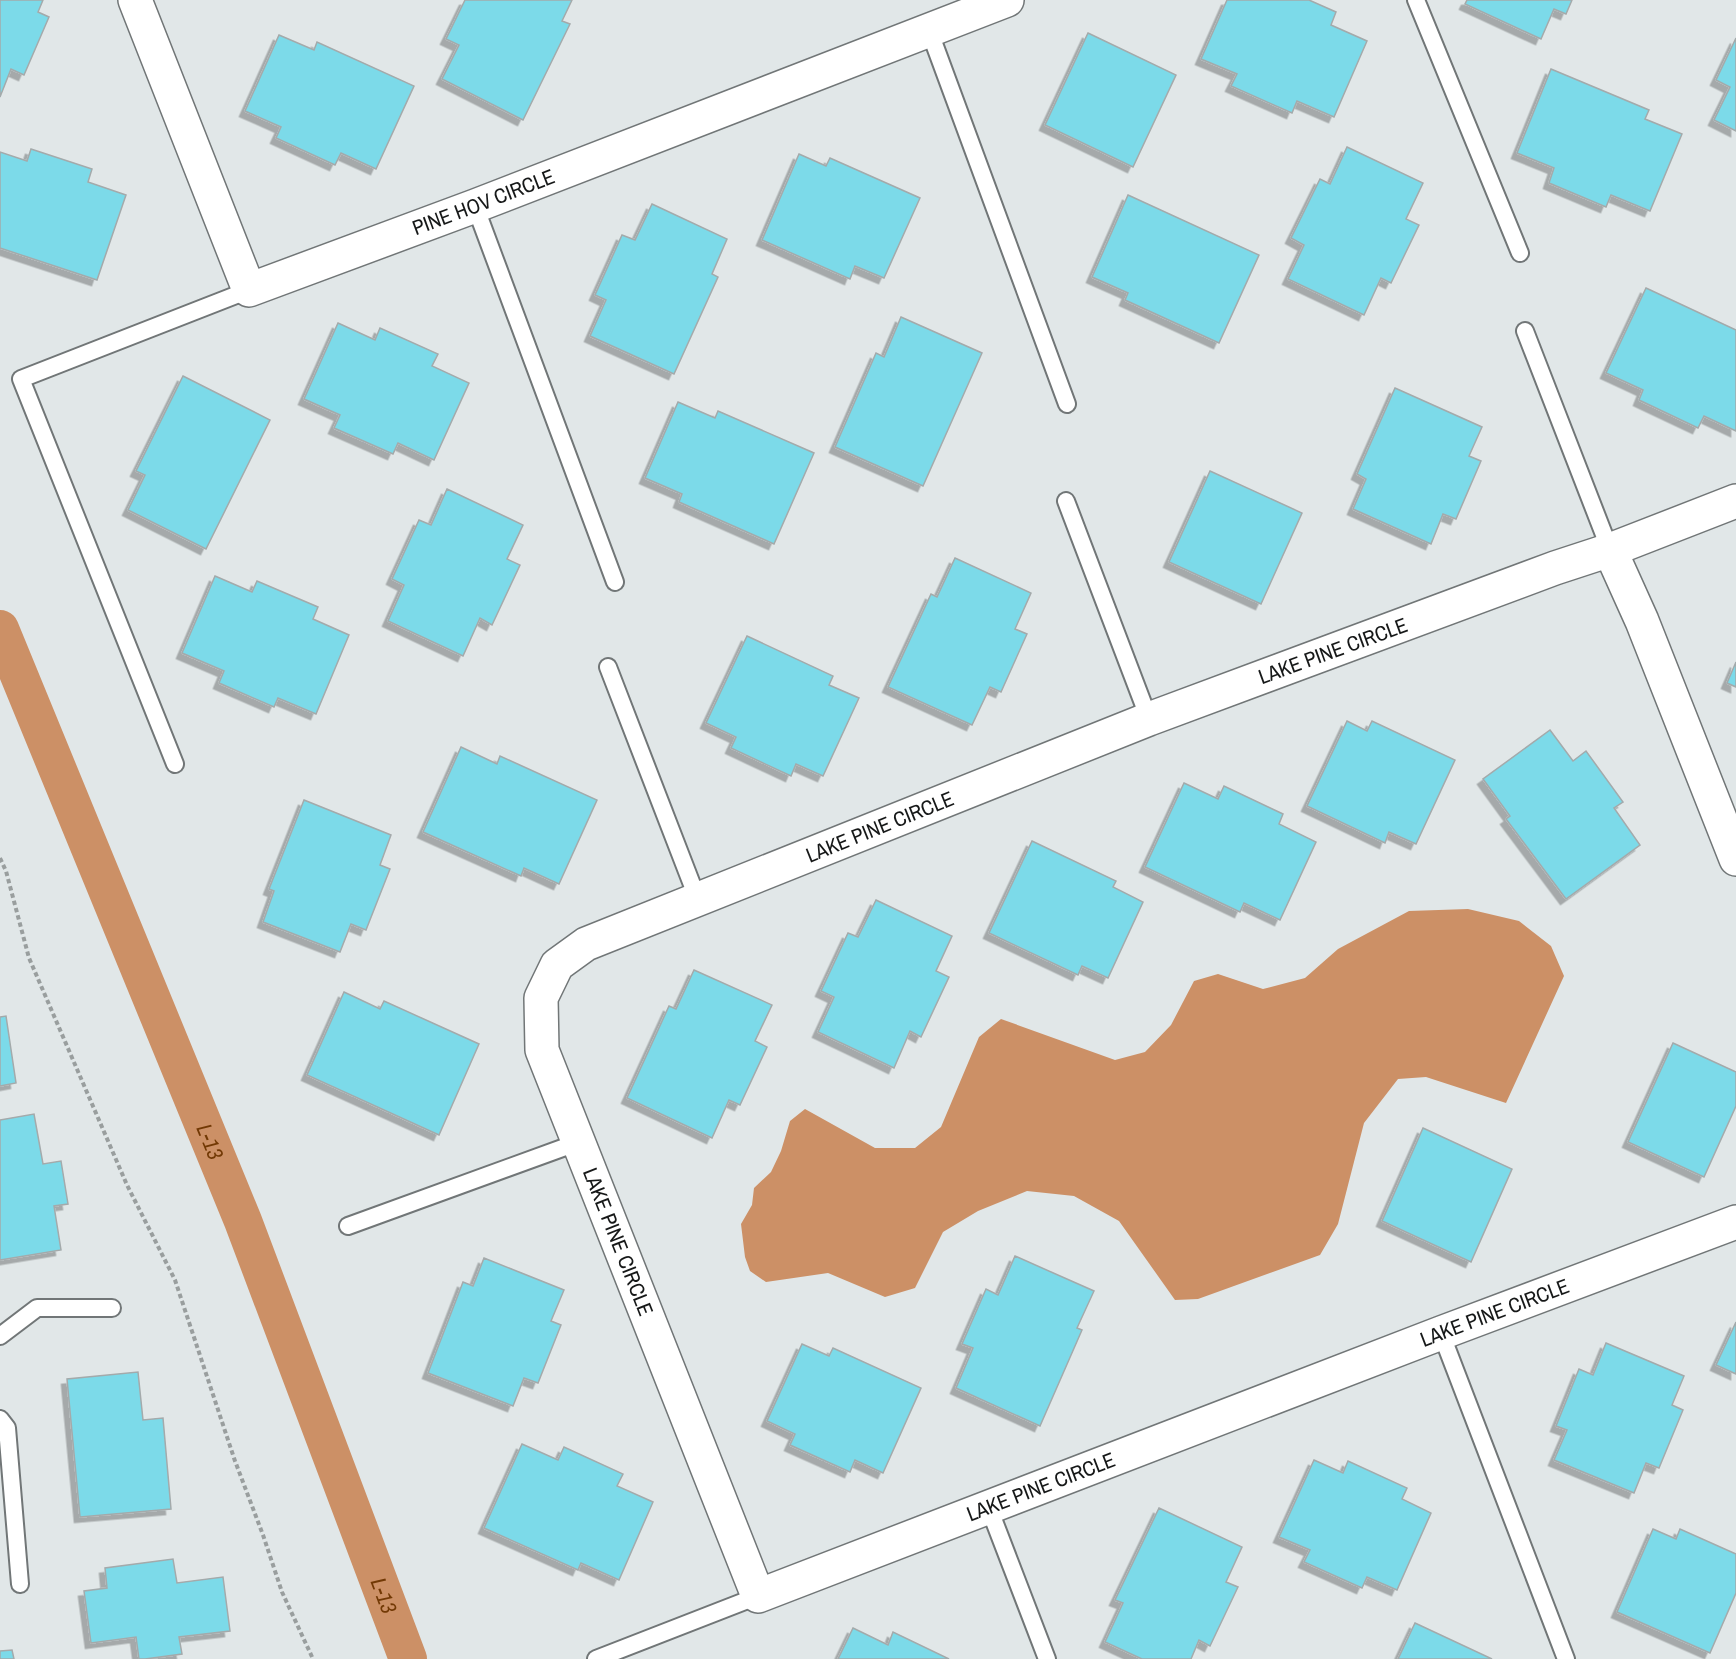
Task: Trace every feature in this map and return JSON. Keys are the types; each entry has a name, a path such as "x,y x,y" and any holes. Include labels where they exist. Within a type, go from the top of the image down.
{"street":[{"path":"135,0 249,290"},
{"name":"PINE HOV CIRCLE","path":"249,290 475,206 1007,0"},
{"name":"LAKE PINE CIRCLE","path":"1736,501 1610,550 1555,568 1149,719 586,944 557,965 541,998 542,1050 758,1596 1736,1222"},
{"path":"1610,550 1641,621 1736,860"}],"lane":[{"path":"1416,0 1520,253"},
{"path":"929,30 1067,404"},
{"path":"475,206 615,582"},
{"path":"175,764 21,379 249,290"},
{"path":"1525,331 1610,550"},
{"path":"1066,501 1149,719"},
{"path":"608,667 698,900"},
{"path":"348,1226 579,1142"},
{"path":"0,1336 37,1308 112,1308"},
{"path":"1441,1333 1566,1659"},
{"path":"0,1419 7,1428 20,1584"},
{"path":"989,1508 1047,1659"},
{"path":"596,1659 758,1596"}],"path":[{"path":"0,858 6,870 29,958 127,1185 175,1280 235,1461 282,1592 313,1659"}],"shaded area":[{"path":"1468,909 1519,921 1551,946 1564,976 1506,1103 1426,1077 1398,1079 1364,1123 1338,1224 1320,1255 1198,1299 1175,1300 1119,1221 1074,1196 1027,1191 978,1211 943,1232 915,1288 885,1297 828,1273 766,1282 750,1271 745,1257 741,1224 752,1205 754,1188 771,1172 781,1151 790,1121 805,1109 875,1148 915,1148 941,1127 979,1037 1001,1019 1115,1060 1145,1052 1171,1025 1194,981 1218,974 1263,989 1305,978 1338,949 1409,911"}],"building":[{"path":"0,0 43,0 38,12 49,17 24,75 11,69 0,97"},
{"path":"465,0 572,0 562,21 570,24 523,120 442,79 459,45 446,39"},
{"path":"1227,0 1309,0 1336,12 1331,25 1367,41 1334,117 1297,101 1292,113 1231,86 1237,74 1201,59"},
{"path":"1467,0 1572,0 1566,14 1554,9 1541,39 1465,4"},
{"path":"1088,33 1176,75 1133,167 1045,125"},
{"path":"279,35 314,50 317,42 414,86 376,169 341,153 335,165 276,138 281,127 245,111"},
{"path":"1736,38 1736,131 1714,120 1730,87 1716,80"},
{"path":"1551,69 1649,110 1645,119 1682,134 1650,211 1611,195 1606,207 1549,183 1554,168 1517,153"},
{"path":"1347,147 1423,183 1406,219 1419,225 1391,283 1381,278 1364,315 1288,279 1304,245 1291,238 1320,179 1330,184"},
{"path":"31,149 92,169 88,182 126,195 97,280 0,248 0,152 27,161"},
{"path":"799,154 826,166 830,158 920,198 884,278 855,266 850,279 762,240"},
{"path":"1128,195 1259,255 1219,343 1125,300 1128,293 1092,277"},
{"path":"652,204 727,239 712,274 718,277 674,374 590,336 606,300 595,295 622,235 635,240"},
{"path":"1646,288 1736,330 1736,431 1704,416 1698,428 1639,400 1643,390 1606,373"},
{"path":"901,317 982,353 923,486 835,447 876,353 884,357"},
{"path":"338,323 375,340 380,328 438,354 432,366 469,383 434,460 398,443 393,454 334,428 340,415 304,399"},
{"path":"183,376 270,420 206,549 128,510 145,475 136,471"},
{"path":"1395,388 1482,427 1469,456 1481,461 1456,519 1443,514 1431,544 1353,509 1366,479 1357,474"},
{"path":"678,402 715,418 718,411 814,453 774,544 679,502 682,494 645,478"},
{"path":"1210,471 1302,513 1261,604 1169,562"},
{"path":"447,489 523,525 507,559 520,565 492,625 480,618 463,656 388,621 404,585 392,579 419,520 431,525"},
{"path":"955,558 1031,593 1015,629 1027,634 1001,692 990,687 972,725 888,687 931,594 937,597"},
{"path":"215,576 252,592 257,581 318,607 313,619 349,635 316,714 278,698 274,707 219,683 224,671 182,653"},
{"path":"747,636 833,676 829,685 859,698 823,776 796,764 791,776 731,748 736,737 706,723"},
{"path":"1736,662 1736,687 1727,683"},
{"path":"1347,721 1367,731 1372,721 1455,760 1416,844 1389,832 1385,843 1307,806"},
{"path":"1550,730 1573,761 1586,751 1623,802 1614,808 1640,845 1566,899 1506,819 1510,816 1483,779"},
{"path":"461,747 497,764 500,756 597,800 559,884 524,868 521,876 423,832"},
{"path":"1184,783 1218,799 1224,786 1283,814 1279,824 1316,842 1280,920 1244,903 1240,912 1145,867"},
{"path":"304,800 391,835 380,865 390,869 366,930 351,924 340,952 263,922 274,891 269,889"},
{"path":"1032,841 1116,881 1113,887 1143,902 1108,978 1082,966 1078,975 989,933"},
{"path":"876,900 952,936 936,971 949,977 921,1037 910,1031 894,1068 818,1032 834,997 821,991 848,933 858,937"},
{"path":"694,970 772,1005 755,1041 767,1047 740,1105 729,1100 712,1138 627,1098 669,1006 676,1009"},
{"path":"344,992 380,1009 384,1001 479,1044 439,1135 307,1075"},
{"path":"6,1016 16,1083 0,1086 0,1017"},
{"path":"1673,1043 1736,1072 1736,1106 1704,1177 1628,1142"},
{"path":"34,1114 43,1164 61,1161 68,1204 54,1206 61,1250 0,1260 0,1120"},
{"path":"1423,1128 1512,1169 1471,1262 1382,1221"},
{"path":"1015,1256 1094,1291 1077,1328 1082,1330 1040,1426 956,1388 973,1348 962,1344 986,1289 998,1295"},
{"path":"484,1258 564,1290 551,1321 561,1325 538,1383 524,1378 513,1406 428,1373 463,1282 473,1286"},
{"path":"1736,1322 1736,1374 1716,1365"},
{"path":"1606,1343 1684,1376 1672,1405 1683,1410 1659,1468 1646,1463 1634,1493 1554,1460 1567,1430 1556,1426 1579,1369 1593,1375"},
{"path":"802,1344 829,1356 833,1348 921,1388 883,1473 855,1460 850,1472 790,1445 795,1434 767,1421"},
{"path":"138,1372 143,1420 163,1418 171,1509 80,1517 67,1379"},
{"path":"522,1444 558,1460 564,1447 623,1474 617,1486 653,1502 619,1580 581,1563 578,1570 484,1528"},
{"path":"1314,1460 1343,1473 1348,1461 1407,1488 1402,1499 1431,1513 1397,1590 1367,1577 1362,1588 1304,1562 1310,1550 1279,1537"},
{"path":"1159,1508 1242,1547 1226,1582 1238,1587 1210,1646 1199,1640 1191,1659 1142,1659 1105,1642 1123,1603 1115,1600"},
{"path":"1653,1529 1676,1539 1680,1529 1736,1554 1736,1593 1710,1653 1617,1612"},
{"path":"173,1559 177,1583 223,1577 230,1631 179,1637 182,1654 145,1659 139,1659 136,1637 91,1643 84,1591 107,1588 105,1568"},
{"path":"1415,1623 1492,1659 1398,1659"},
{"path":"853,1628 888,1645 893,1632 949,1659 838,1659"},
{"path":"12,1650 14,1659 0,1659 0,1651"}],"waterway":[{"name":"L-13","path":"0,629 243,1221 408,1659"}]}
